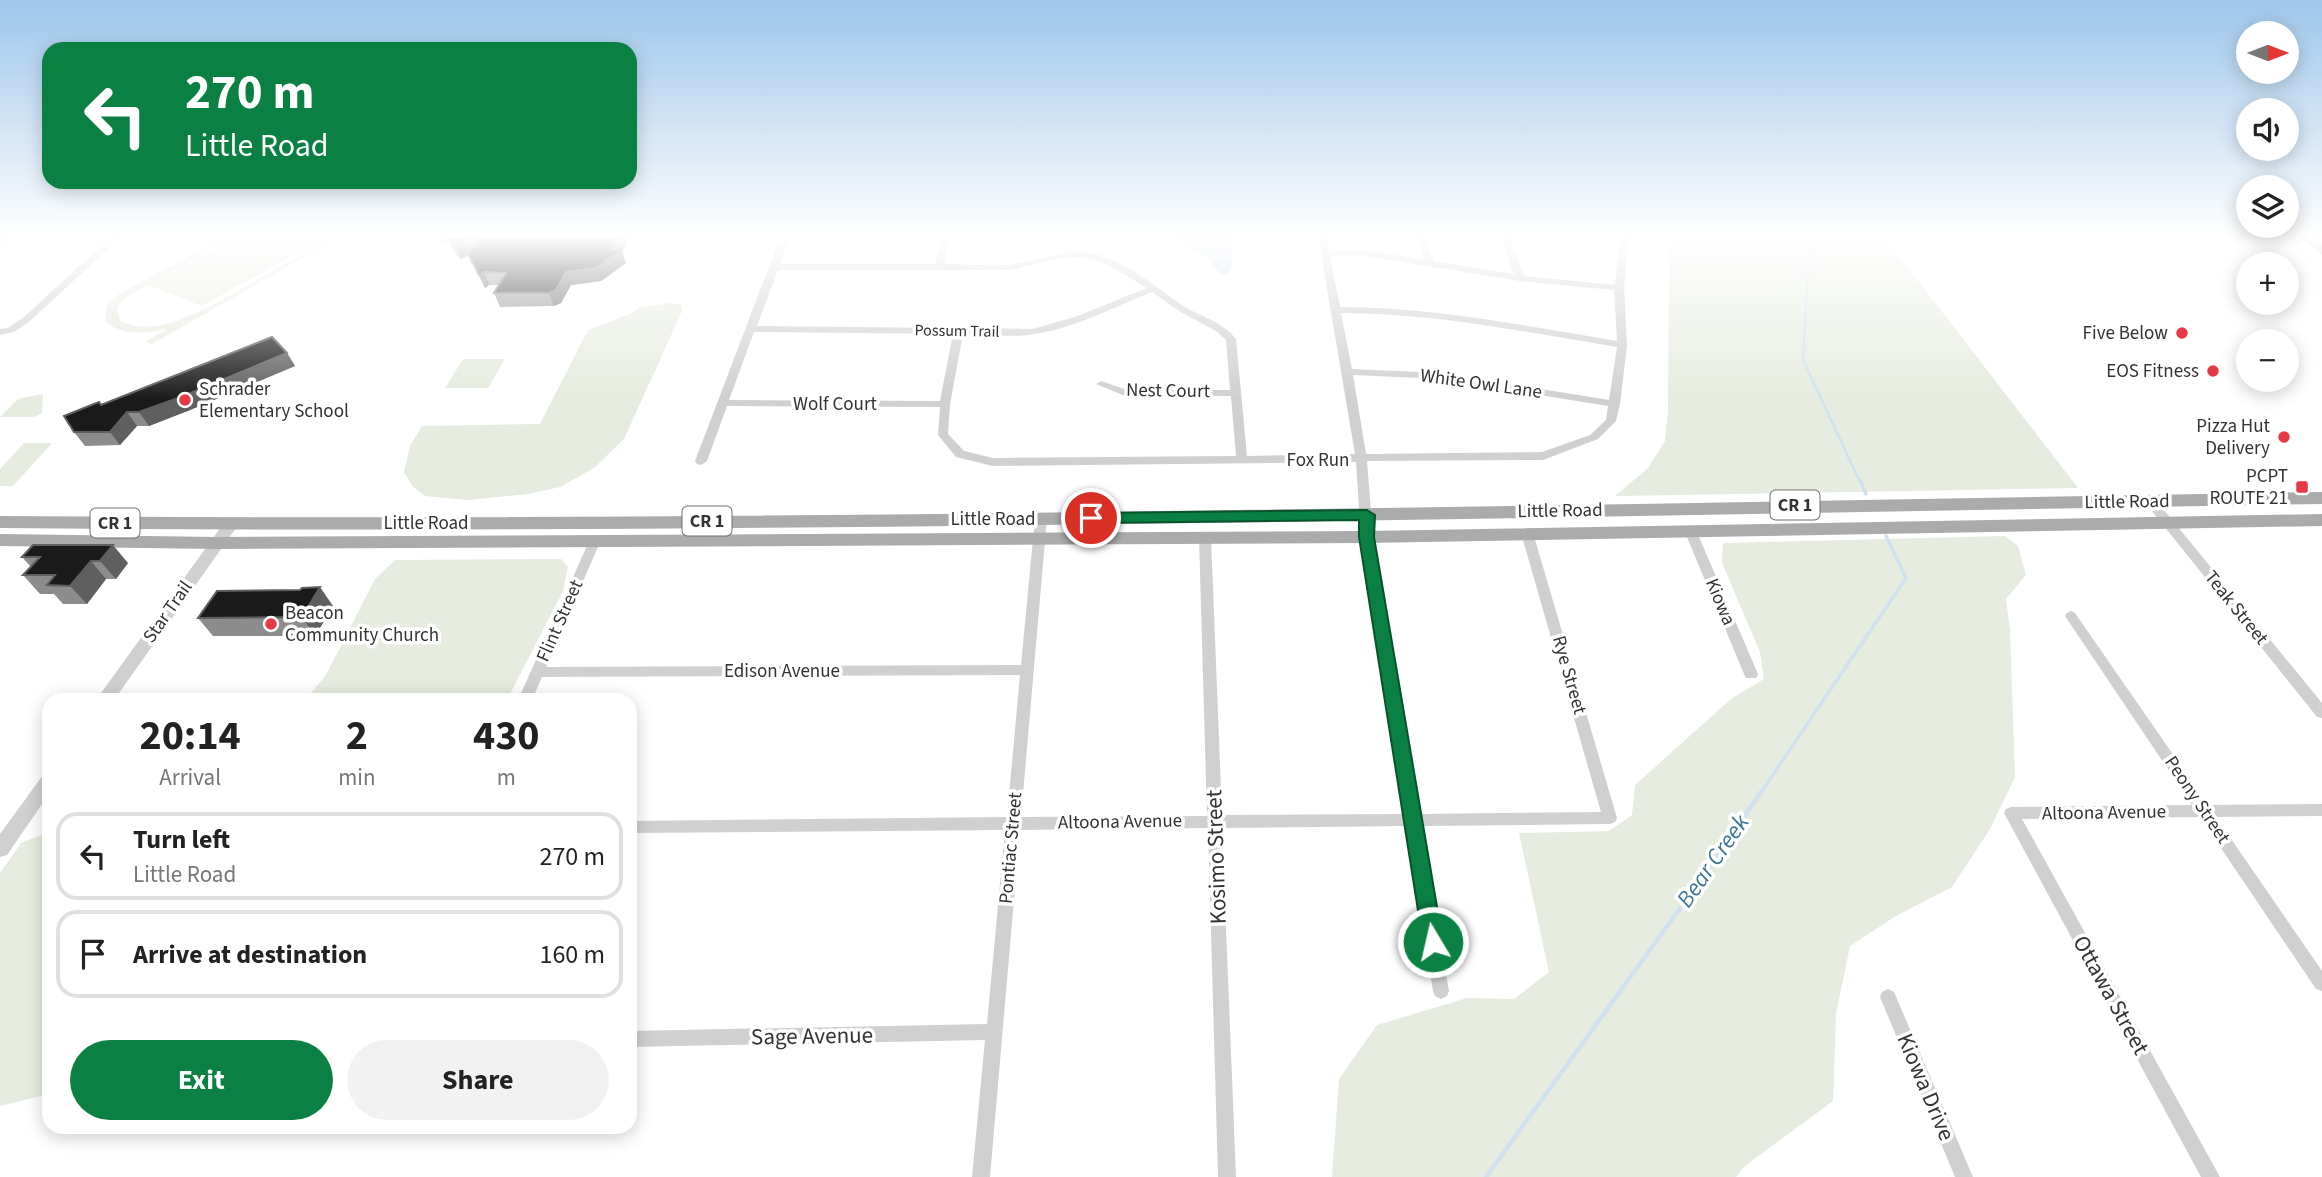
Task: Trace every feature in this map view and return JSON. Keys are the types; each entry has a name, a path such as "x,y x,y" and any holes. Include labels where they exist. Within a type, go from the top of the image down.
{"main road":[{"name":"Little Road","path":"0,522 231,524 1367,515 1838,504 2322,498"},
{"name":"Little Road","path":"0,540 216,543 1367,537 2322,520"}],"street":[{"path":"0,332 11,330 27,320 60,290"},
{"path":"701,461 767,290"},
{"name":"Possum Trail","path":"753,329 1032,332 1058,328 1150,290"},
{"path":"1154,290 1185,311 1224,330 1231,339 1242,459"},
{"path":"1332,290 1361,460 1367,537 1441,991"},
{"name":"Fox Run","path":"959,331 945,404 943,435 960,454 993,462 1543,456 1594,437 1611,421 1622,345 1619,290"},
{"path":"1336,310 1372,309 1408,313 1622,345"},
{"name":"White Owl Lane","path":"1347,372 1441,376 1615,404"},
{"name":"Nest Court","path":"1101,384 1123,392 1236,393"},
{"name":"Wolf Court","path":"724,403 945,404"},
{"name":"Teak Street","path":"2151,502 2322,713"},
{"name":"Pontiac Street","path":"981,1177 1041,518"},
{"name":"Star Trail","path":"111,693 231,524"},
{"name":"Kiowa","path":"1690,530 1751,674"},
{"name":"Rye Street","path":"1527,533 1610,818"},
{"name":"Kosimo Street","path":"1205,537 1227,1177"},
{"name":"Flint Street","path":"528,693 594,542"},
{"name":"Peony Street","path":"2071,616 2322,984"},
{"name":"Edison Avenue","path":"537,672 1027,670"},
{"path":"0,849 42,790"},
{"name":"Altoona Avenue","path":"2011,813 2322,810"},
{"name":"Ottawa Street","path":"2011,813 2211,1177"},
{"name":"Altoona Avenue","path":"637,827 1610,818"},
{"name":"Kiowa Drive","path":"1888,997 1964,1177"},
{"name":"Sage Avenue","path":"637,1039 994,1032"}],"shaded area":[{"path":"127,290 139,290 125,298 117,308 120,320 136,326 154,326 173,322 238,290 247,290 152,344 145,342 167,329 127,332 105,321 106,307"},
{"path":"161,290 231,290 202,306"},
{"path":"1669,290 1925,290 2078,488 1615,496 1648,468 1665,441 1668,411"},
{"path":"671,303 681,305 682,311 624,439 594,468 560,487 528,494 468,500 425,496 413,487 404,472 410,446 422,426 540,424 588,330 630,314 640,307"},
{"path":"463,359 505,359 488,388 445,388"},
{"path":"43,394 42,413 34,417 0,417 18,399"},
{"path":"24,443 52,443 13,486 0,486 0,469"},
{"path":"2005,536 2018,546 2026,575 2006,599 2010,631 2015,777 1990,829 1952,887 1896,916 1850,946 1836,1014 1833,1101 1746,1165 1736,1177 1332,1177 1339,1079 1377,1025 1467,998 1514,999 1549,972 1519,833 1609,831 1632,815 1635,785 1731,699 1764,679 1760,652 1722,563 1723,543"},
{"path":"561,559 568,567 563,591 511,693 311,693 326,675 375,579 395,560"},
{"path":"42,835 42,1096 0,1106 0,873 21,843"}],"building":[{"path":"496,290 556,290 549,293 494,293"},
{"path":"272,337 287,353 181,397 139,412 127,412 110,432 74,432 64,416 99,402 101,405"},
{"path":"33,545 113,545 100,561 91,561 70,586 47,585 55,575 23,575 40,557 22,557"},
{"path":"320,587 302,617 198,618 217,591 300,590"}],"waterway":[{"path":"1807,290 1803,360 1860,482"},
{"path":"1860,480 1866,494"},
{"name":"Bear Creek","path":"1762,791 1906,578 1886,536"},
{"name":"Bear Creek","path":"1486,1177 1763,789"}],"place":[{"name":"Five Below","path":"2182,333"},
{"name":"EOS Fitness","path":"2213,371"},
{"name":"Schrader Elementary School","path":"185,400"},
{"name":"Pizza Hut Delivery","path":"2284,437"},
{"name":"PCPT ROUTE 21","path":"2302,487"},
{"name":"Beacon Community Church","path":"271,624"}],"route":[{"path":"1091,518 1367,515 1367,537 1433,942"}]}
